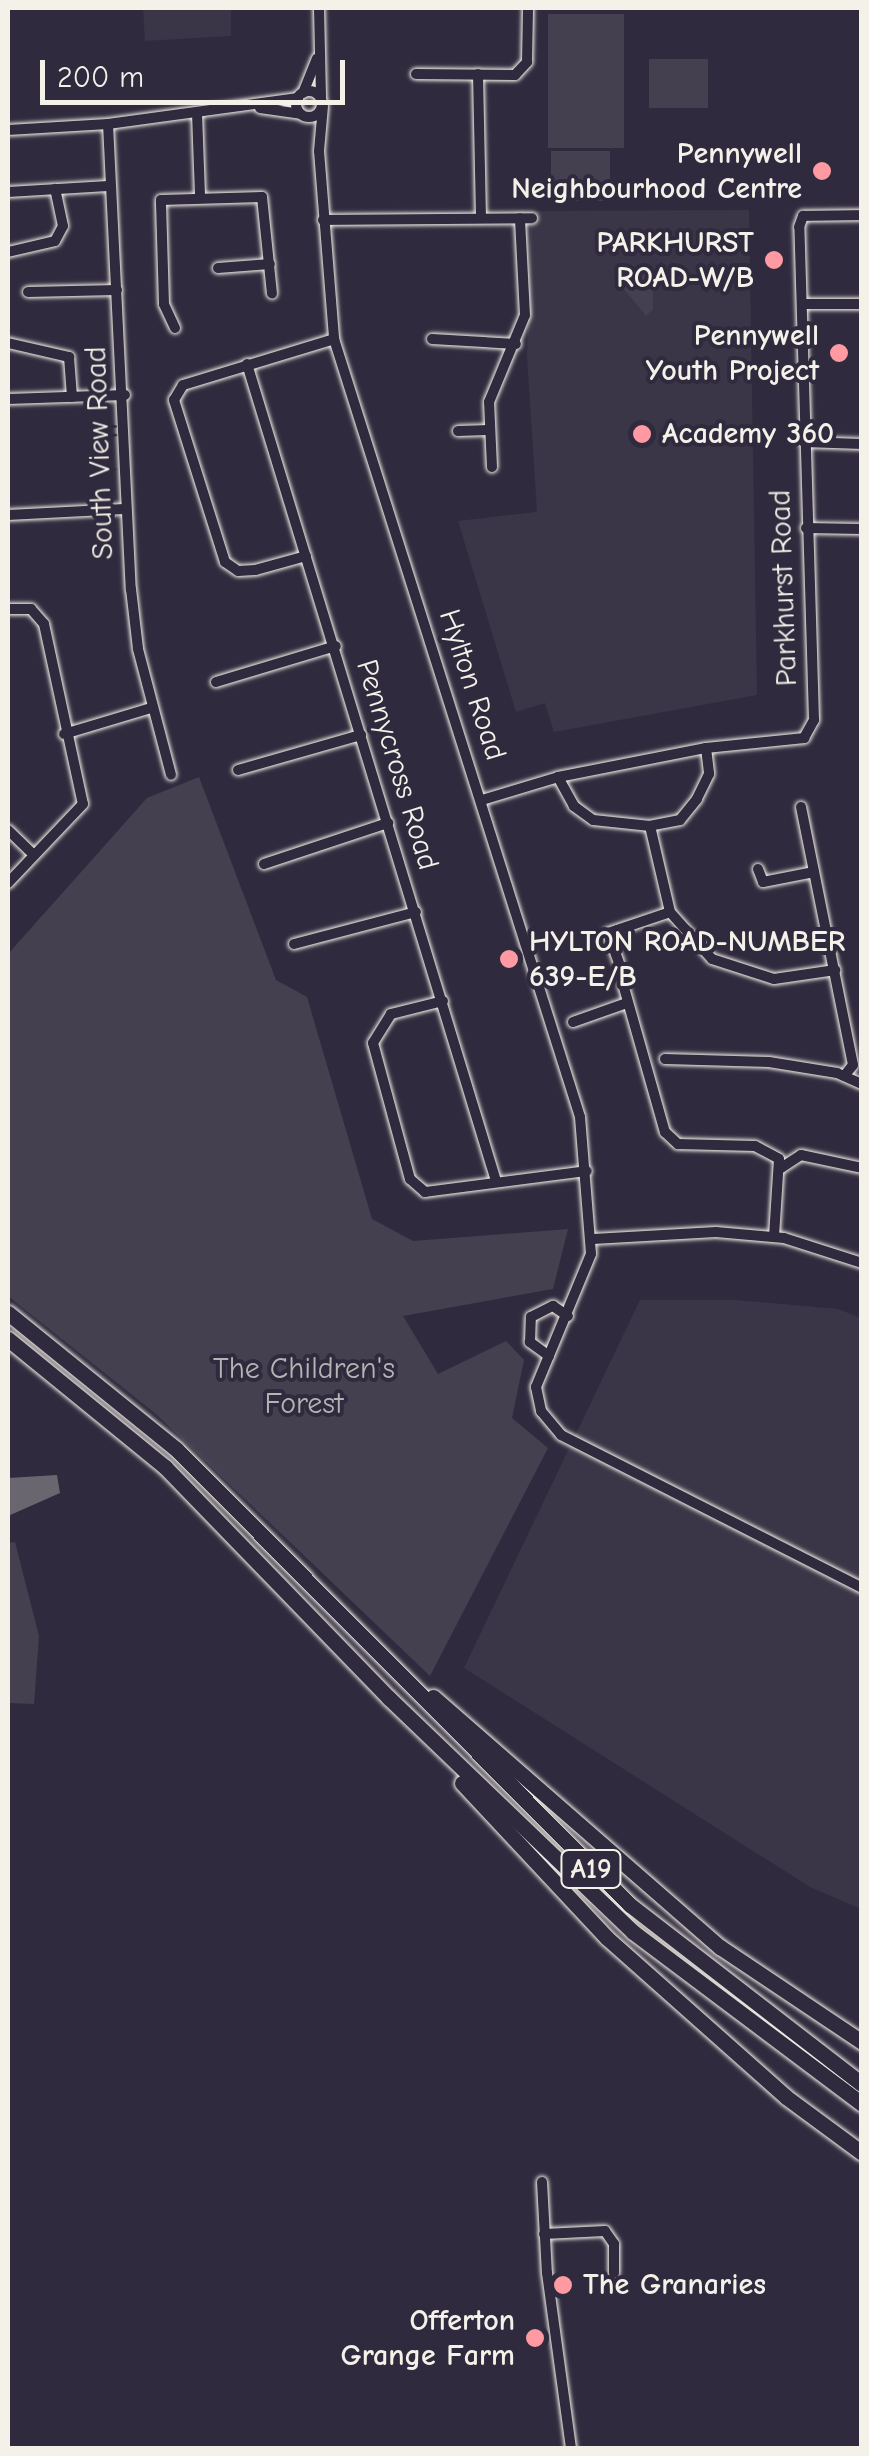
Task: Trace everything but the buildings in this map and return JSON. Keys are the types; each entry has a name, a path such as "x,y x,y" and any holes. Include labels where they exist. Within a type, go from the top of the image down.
{"highway":[{"name":"A19","path":"8,1313 176,1449 630,1905 862,2084"},
{"name":"A19","path":"8,1340 164,1468 390,1698 633,1932 862,2104"},
{"path":"349,1622 720,1947 862,2042"},
{"path":"390,1698 572,1904 746,2062 862,2153"}],"street":[{"name":"Hylton Road","path":"319,8 322,102 318,143 334,339 580,1117 593,1239"},
{"path":"416,74 515,74 527,62 528,8"},
{"name":"Hylton Road","path":"318,143 303,116 300,95 320,53"},
{"path":"478,74 480,218"},
{"path":"8,130 254,108 300,95 322,102"},
{"path":"254,108 303,116 322,102"},
{"path":"197,114 200,196"},
{"name":"South View Road","path":"108,124 108,186 124,395 124,509 138,649 171,776"},
{"path":"8,192 108,186"},
{"path":"8,252 55,240 63,226 55,189"},
{"path":"174,328 164,304 160,200 262,197 272,293"},
{"name":"Parkhurst Road","path":"706,748 804,738 814,720 804,442 803,216 862,215"},
{"path":"323,220 526,218 525,314 516,344 489,402 492,467"},
{"path":"218,268 270,264"},
{"path":"28,292 118,290"},
{"path":"802,304 862,304"},
{"path":"306,556 255,570 238,571 224,562 174,400 183,385 334,339"},
{"path":"432,339 516,344"},
{"path":"8,343 69,357 72,396"},
{"name":"Pennycross Road","path":"247,364 496,1181"},
{"path":"8,399 124,395"},
{"path":"458,431 490,430"},
{"path":"804,442 862,444"},
{"path":"8,515 124,509"},
{"path":"806,528 862,528"},
{"path":"8,609 38,614 83,804 8,883"},
{"path":"216,682 336,646"},
{"path":"64,734 151,708"},
{"path":"238,770 361,735"},
{"path":"482,800 558,777 706,748 708,774 697,799 680,820 650,826 593,820 574,806 558,777"},
{"path":"801,807 853,1065 844,1076"},
{"path":"264,864 388,822"},
{"path":"650,826 670,912 700,950 734,971 774,979 835,970"},
{"path":"8,830 34,855"},
{"path":"758,870 763,882 814,872"},
{"path":"294,944 416,912"},
{"path":"618,963 608,933 670,912"},
{"path":"624,984 666,1132 678,1144 755,1146 779,1159 774,1237"},
{"path":"443,1000 391,1014 373,1043 410,1179 425,1192 588,1172"},
{"path":"573,1022 628,1003"},
{"path":"666,1059 769,1062 844,1076 862,1084"},
{"path":"781,1168 801,1155 862,1168"},
{"path":"862,1263 774,1237 716,1232 593,1239 568,1316 536,1387 541,1411 561,1435 862,1588"},
{"path":"549,1356 530,1342 532,1317 553,1306 568,1316"},
{"path":"542,2182 554,2336 571,2448"},
{"path":"544,2234 606,2231 614,2244 614,2274"}],"shaded area":[{"path":"143,8 231,8 231,36 145,41"},
{"name":"Academy 360","path":"749,210 757,695 554,732 545,703 516,712 458,521 537,512 527,356 531,211"},
{"path":"640,1300 735,1300 838,1309 861,1318 861,1909 810,1887 464,1668"},
{"path":"57,1475 60,1493 8,1516 8,1478"}],"green space":[{"path":"548,14 624,14 624,148 548,148"},
{"path":"649,59 708,59 708,108 649,108"},
{"path":"551,151 610,151 610,201 551,201"},
{"path":"645,265 653,276 653,309 646,316 623,288"},
{"name":"The Children's Forest","path":"199,777 276,980 307,997 372,1219 413,1241 568,1229 553,1289 403,1316 438,1374 506,1341 524,1360 512,1418 548,1448 430,1676 156,1414 8,1296 8,954 147,798"},
{"path":"15,1542 39,1636 34,1704 8,1703 8,1543"}],"place":[{"name":"Pennywell Neighbourhood Centre","path":"822,171"},
{"name":"PARKHURST ROAD-W/B","path":"774,260"},
{"name":"Pennywell Youth Project","path":"839,353"},
{"name":"Academy 360","path":"642,434"},
{"name":"HYLTON ROAD-NUMBER 639-E/B","path":"509,959"},
{"name":"The Granaries","path":"563,2285"},
{"name":"Offerton Grange Farm","path":"535,2338"}]}
